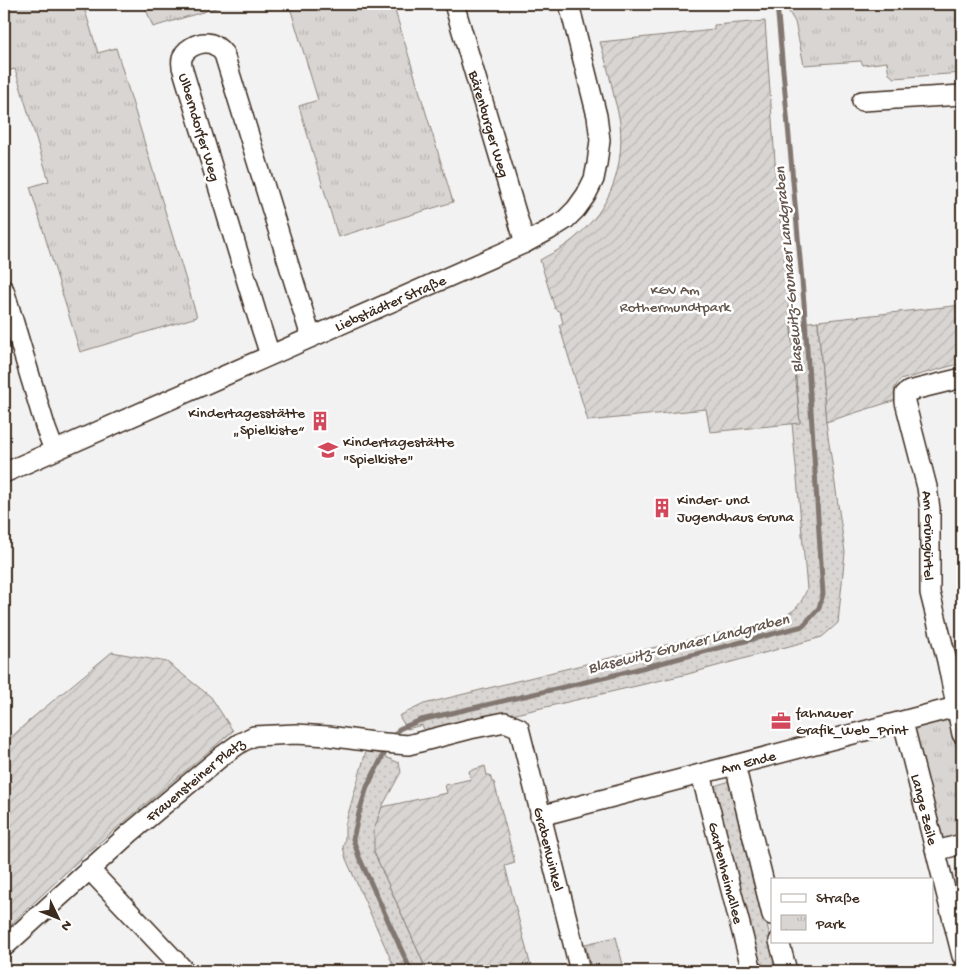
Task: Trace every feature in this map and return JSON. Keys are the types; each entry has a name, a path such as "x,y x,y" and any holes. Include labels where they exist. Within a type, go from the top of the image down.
{"street":[{"name":"Bärenburger Weg","path":"454,4 525,243"},
{"name":"Liebstädter Straße","path":"4,472 525,243 564,220 576,209 594,179 600,140 597,116 568,4"},
{"name":"Ulberndorfer Weg","path":"270,355 182,67 182,59 192,46 207,43 214,45 224,54 311,336"},
{"path":"862,101 962,95"},
{"path":"4,290 54,450"},
{"name":"Am Grüngürtel","path":"962,378 909,391 905,394 905,402 927,487 930,509 930,593 947,661 962,734"},
{"name":"Am Ende","path":"540,816 956,707"},
{"name":"Frauensteiner Platz","path":"4,947 130,833 222,756 249,738 254,736 296,734 408,745 505,722 519,728"},
{"name":"Lange Zeile","path":"903,722 962,956"},
{"name":"Grabenwinkel","path":"519,728 580,971"},
{"path":"735,766 771,911"},
{"name":"Gartenheimallee","path":"701,774 752,971"},
{"path":"936,850 962,844"},
{"path":"89,869 185,971"},
{"path":"779,942 787,971"}],"green space":[{"path":"16,4 83,4 98,53 116,48 197,317 80,352 30,187 49,181 15,69 4,72 4,8"},
{"path":"144,4 229,4 153,27"},
{"path":"289,4 393,4 453,202 338,237 299,106 318,100"},
{"path":"786,4 962,4 962,73 894,78 889,74 887,62 863,65 861,61 804,65 795,22"},
{"name":"KGV Am Rothermundtpark","path":"765,21 776,175 800,423 710,432 706,409 588,421 559,325 563,323 560,312 555,309 540,260 566,245 592,220 602,207 616,176 621,142 620,123 600,42 714,30 714,25"},
{"path":"962,305 962,363 900,380 894,389 896,400 826,422 818,321"},
{"path":"818,321 826,422 845,552 838,623 822,637 688,674 426,734 422,725 407,729 399,716 424,704 634,652 772,621 794,610 801,602 807,589 792,423 800,422 791,324"},
{"path":"112,652 167,662 211,697 233,731 80,859 4,931 4,744 31,719"},
{"path":"950,717 954,723 962,760 962,836 944,840 938,835 912,732 914,727"},
{"path":"367,748 399,763 401,772 382,807 374,852 427,971 396,971 346,859 343,847 345,825"},
{"path":"485,766 487,775 490,775 492,782 494,782 515,863 505,866 532,971 427,971 374,852 374,830 382,807 447,793 445,785 471,779 469,771"},
{"path":"730,781 779,971 761,971 714,786"},
{"path":"616,937 624,969 592,971 585,944"}],"waterway":[{"name":"Blasewitz‐Grunaer Landgraben","path":"393,739 399,729 421,720 607,677 803,626 819,608 823,594 804,303 777,4"},
{"name":"Blasewitz‐Grunaer Landgraben","path":"387,748 367,787 353,839 359,857 411,971"}],"place":[{"name":"Kindertagesstätte „Spielkiste“","path":"320,421"},
{"name":"Kindertagestätte \"Spielkiste\"","path":"328,450"},
{"name":"Kinder- und Jugendhaus Gruna","path":"662,508"},
{"name":"fahnauer Grafik_Web_Print","path":"781,721"}]}
